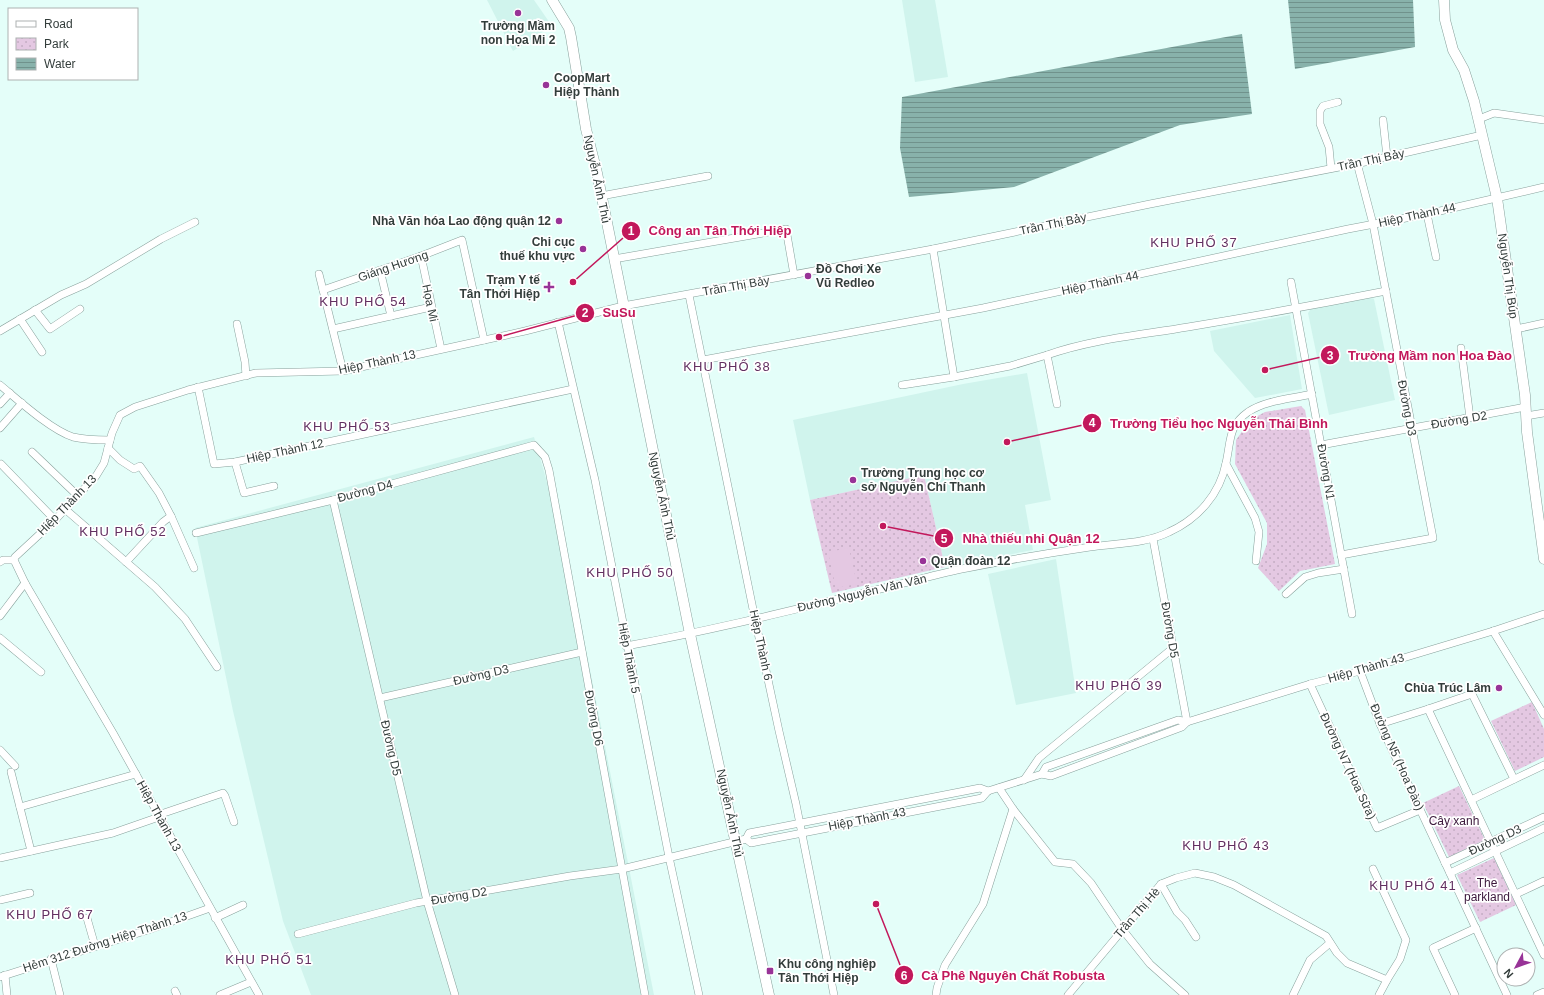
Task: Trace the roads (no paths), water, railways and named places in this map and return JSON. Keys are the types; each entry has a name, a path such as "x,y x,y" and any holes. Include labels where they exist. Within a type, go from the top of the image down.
{"main road":[{"name":"Nguyễn Ảnh Thủ","path":"552,0 569,28 571,37 586,129 624,306 690,634 769,995"},
{"name":"Nguyễn Thị Búp","path":"1444,0 1445,20 1453,50 1464,70 1479,119 1497,198 1516,329 1526,412 1540,500 1544,559"}],"street":[{"path":"1331,168 1329,147 1320,124 1320,110 1323,106 1338,102"},
{"path":"1479,119 1494,113 1544,120"},
{"path":"1383,120 1388,156"},
{"name":"Trần Thị Bảy","path":"624,306 933,249 1357,163 1482,135"},
{"name":"Đường D3","path":"1341,555 1433,538 1373,224 1357,163"},
{"path":"601,196 708,176"},
{"name":"Hiệp Thành 44","path":"703,360 944,315 1373,224 1427,214 1544,187"},
{"path":"1427,214 1436,257"},
{"path":"0,331 61,295 86,284 161,239 195,222"},
{"path":"614,258 786,229 794,275"},
{"name":"Giáng Hương","path":"323,290 462,240 484,340"},
{"path":"933,249 954,377"},
{"name":"Họa Mi","path":"421,256 441,348"},
{"path":"380,270 391,316"},
{"path":"319,274 343,371"},
{"name":"Đường N1","path":"1291,282 1352,614"},
{"path":"902,385 1010,366 1066,349 1128,336 1296,309 1386,291"},
{"name":"Hiệp Thành 6","path":"689,295 755,619 800,823 834,995"},
{"name":"Hiệp Thành 13","path":"259,995 113,733 25,583 14,560 15,557 65,510 96,476 104,463 117,419 126,411 198,387 256,373 343,371 441,348 484,340 624,306"},
{"path":"333,329 431,307"},
{"path":"35,310 50,329 80,309"},
{"path":"20,319 42,352"},
{"name":"Hiệp Thành 5","path":"558,322 595,480 668,857 699,995"},
{"path":"237,324 245,362 246,376"},
{"path":"1516,329 1544,324"},
{"path":"1461,348 1470,418"},
{"path":"1047,355 1057,404"},
{"path":"0,384 10,394 58,431 74,437 95,440 110,440"},
{"name":"Hiệp Thành 12","path":"198,387 214,464 236,462 573,389"},
{"path":"0,404 10,394"},
{"name":"Đường Nguyễn Văn Vân","path":"626,646 690,634 965,569 1076,549 1153,539 1169,533 1186,523 1201,511 1211,499 1220,483 1226,464 1229,440 1233,428 1240,419 1259,406 1312,394"},
{"path":"0,428 22,403"},
{"name":"Đường D2","path":"1321,445 1470,418 1526,412 1544,413"},
{"name":"Đường D4","path":"196,533 333,500 534,446"},
{"name":"Đường D6","path":"534,446 545,457 549,470 646,995"},
{"path":"108,448 120,460 134,469 140,466 159,493 194,568"},
{"path":"32,452 78,496"},
{"path":"236,462 243,492 245,493 274,486"},
{"path":"1,464 55,520"},
{"path":"1226,464 1255,518 1259,532 1256,561"},
{"name":"Đường D5","path":"333,500 427,901 455,995"},
{"path":"65,510 155,587 185,620 217,667"},
{"path":"126,562 158,527 171,516"},
{"name":"Đường D5","path":"1153,539 1187,722"},
{"path":"0,562 3,560 14,560"},
{"path":"1286,594 1305,576 1318,572 1344,568"},
{"path":"0,616 25,583"},
{"name":"Hiệp Thành 43","path":"622,869 746,839 751,843 982,798 988,792 1042,774 1051,776 1182,727 1187,722 1310,684 1360,671 1494,631 1544,614"},
{"path":"1494,631 1544,714"},
{"path":"0,638 41,672"},
{"path":"1024,780 1039,758 1173,648"},
{"name":"Đường D3","path":"380,698 582,652"},
{"name":"Đường N5 (Hoa Đào)","path":"1360,671 1380,724 1507,995"},
{"name":"Đường N7 (Hoa Sữa)","path":"1310,684 1377,828 1420,810"},
{"path":"1380,724 1472,694 1514,779"},
{"path":"1428,709 1544,954"},
{"path":"0,750 13,769 20,808 31,851"},
{"path":"1470,800 1544,764"},
{"path":"20,808 136,774"},
{"name":"Hiệp Thành 43","path":"746,839 749,833 980,788 988,792"},
{"path":"999,788 1013,809 1055,862 1073,864 1091,883 1122,929 1150,964 1185,995"},
{"path":"0,858 112,833 223,793 234,822"},
{"path":"936,995 937,988 946,965 984,904 1013,809"},
{"name":"Đường D3","path":"1445,863 1544,817"},
{"name":"Đường D3","path":"1450,874 1544,828"},
{"name":"Đường D2","path":"298,934 427,901 570,876 622,869"},
{"path":"1373,869 1406,940 1400,959 1379,995"},
{"name":"Trần Thị Hè","path":"1068,995 1161,884 1195,873 1214,877 1234,885 1326,936 1337,953 1347,963 1387,980"},
{"path":"1516,894 1544,881"},
{"path":"1161,884 1177,912 1185,920 1196,936"},
{"path":"0,900 30,893"},
{"path":"215,918 243,905"},
{"name":"Hẻm 312 Đường Hiệp Thành 13","path":"2,976 210,908"},
{"path":"87,918 95,946"},
{"path":"1455,995 1433,948 1476,928"},
{"path":"1293,995 1310,960 1330,943"},
{"path":"51,960 60,995"},
{"path":"2,976 7,995"},
{"path":"220,995 251,982"},
{"path":"1537,995 1544,992"}],"water":[{"path":"1288,0 1413,0 1415,47 1295,69"},
{"path":"1242,34 1252,114 1180,125 1014,187 909,197 900,148 902,97"}],"place":[{"name":"Trường Mầm non Họa Mi 2","path":"518,13"},
{"name":"CoopMart Hiệp Thành","path":"546,85"},
{"name":"Nhà Văn hóa Lao động quận 12","path":"559,221"},
{"name":"Chi cục thuế khu vực","path":"583,249"},
{"name":"Đồ Chơi Xe Vũ Redleo","path":"808,276"},
{"name":"Công an Tân Thới Hiệp","path":"573,282"},
{"name":"Trạm Y tế Tân Thới Hiệp","path":"549,287"},
{"name":"SuSu","path":"499,337"},
{"name":"Trường Mầm non Hoa Đào","path":"1265,370"},
{"name":"Trường Tiểu học Nguyễn Thái Bình","path":"1007,442"},
{"name":"Trường Trung học cơ sở Nguyễn Chí Thanh","path":"853,480"},
{"name":"Nhà thiếu nhi Quận 12","path":"883,526"},
{"name":"Quận đoàn 12","path":"923,561"},
{"name":"Chùa Trúc Lâm","path":"1499,688"},
{"name":"Cà Phê Nguyên Chất Robusta","path":"876,904"},
{"name":"Khu công nghiệp Tân Thới Hiệp","path":"770,971"}],"district":[{"name":"KHU PHỐ 37","path":"1194,242"},
{"name":"KHU PHỐ 54","path":"363,301"},
{"name":"KHU PHỐ 38","path":"727,366"},
{"name":"KHU PHỐ 53","path":"347,426"},
{"name":"KHU PHỐ 52","path":"123,531"},
{"name":"KHU PHỐ 50","path":"630,572"},
{"name":"KHU PHỐ 39","path":"1119,685"},
{"name":"KHU PHỐ 43","path":"1226,845"},
{"name":"KHU PHỐ 41","path":"1413,885"},
{"name":"KHU PHỐ 67","path":"50,914"},
{"name":"KHU PHỐ 51","path":"269,959"}],"park label":[{"name":"Cây xanh","path":"1454,821"},
{"name":"The parkland","path":"1487,890"}]}
